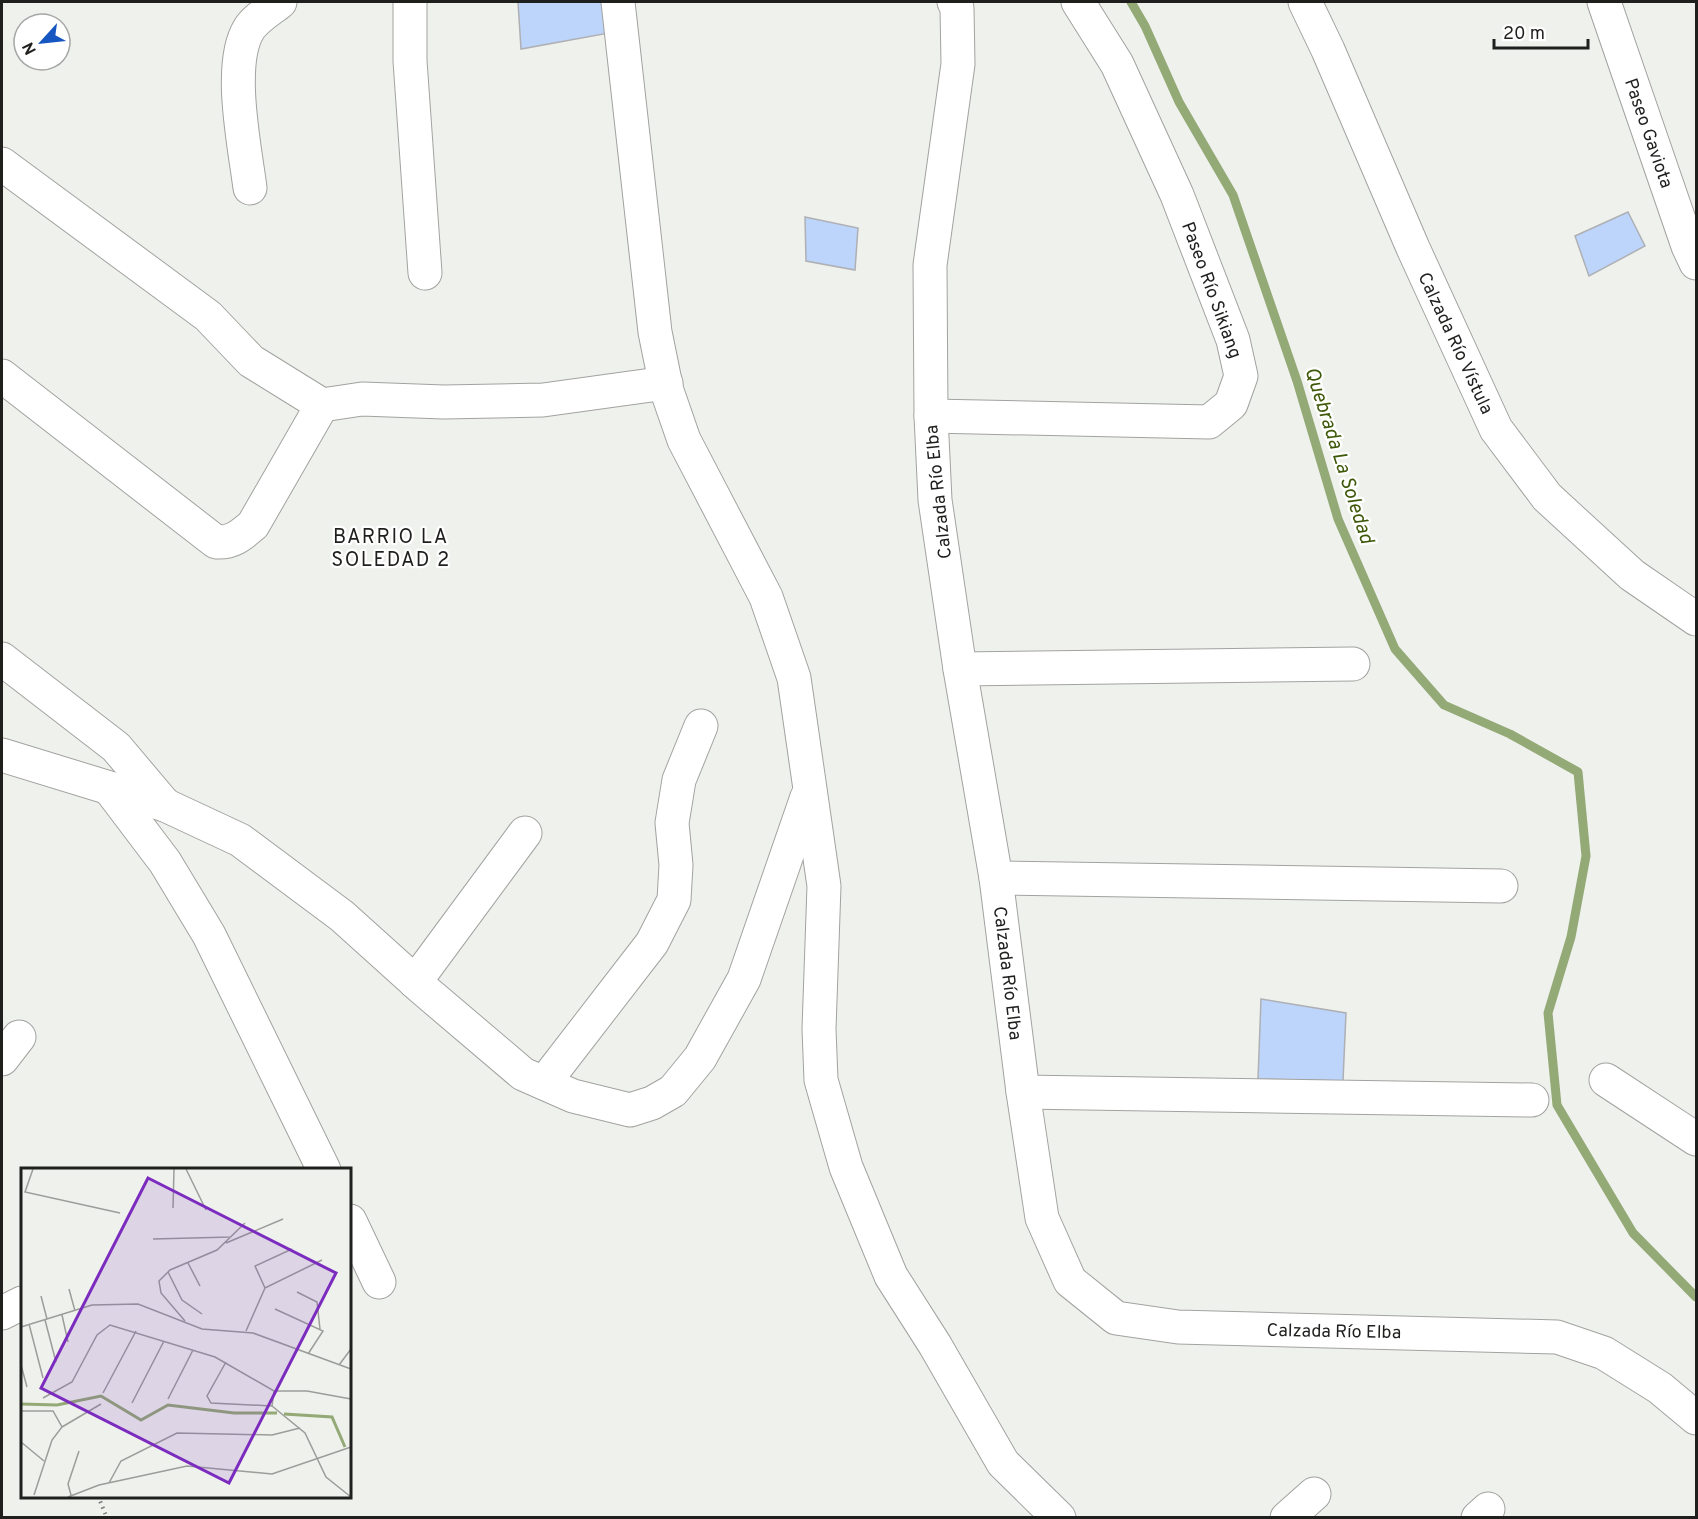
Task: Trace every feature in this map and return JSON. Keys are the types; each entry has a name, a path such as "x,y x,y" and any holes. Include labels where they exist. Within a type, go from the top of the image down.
{"street":[{"path":"250,188 237,77 239,55 249,28 280,2"},
{"path":"410,2 410,61 425,273"},
{"path":"618,2 654,321 666,384 684,440 766,597 794,678 824,886 819,1029 821,1080 846,1167 891,1276 935,1345 1003,1463 1059,1518"},
{"name":"Paseo Río Sikiang","path":"931,416 1209,422 1231,404 1241,376 1233,340 1178,195 1117,64 1078,2"},
{"name":"Calzada Río Vístula","path":"1305,2 1413,248 1496,429 1547,497 1632,575 1696,619"},
{"name":"Paseo Gaviota","path":"1604,2 1688,246 1696,263"},
{"name":"Calzada Río Elba","path":"963,4 958,64 930,265 931,416 936,500 960,669 996,878 1023,1092 1042,1218 1070,1281 1116,1318 1179,1327 1557,1337 1604,1353 1659,1388 1696,1418"},
{"path":"2,164 208,316 251,361 322,405 362,399 444,402 543,400 666,384"},
{"path":"2,376 216,543 228,543 253,525 322,405"},
{"path":"2,659 116,747 165,805"},
{"path":"960,669 1353,664"},
{"path":"544,1083 652,943 674,900 676,865 672,823 679,780 701,726"},
{"path":"2,755 165,805 240,840 342,916 523,1074 573,1096 630,1110 652,1103 674,1091 700,1058 744,979 809,792"},
{"path":"109,788 165,862 209,935 323,1168"},
{"path":"415,982 525,832"},
{"path":"996,878 1501,886"},
{"path":"1606,1080 1696,1138"},
{"path":"1023,1092 1532,1100"},
{"path":"351,1223 379,1282"},
{"path":"2,1313 21,1304"},
{"path":"1287,1518 1314,1494"}],"path":[{"path":"98,1498 107,1518"}],"building":[{"path":"518,2 619,2 620,31 521,49"},
{"path":"1628,212 1645,246 1589,276 1575,236"},
{"path":"805,217 858,228 855,270 806,261"},
{"path":"1261,999 1346,1013 1343,1081 1258,1079"}],"waterway":[{"name":"Quebrada La Soledad","path":"1131,2 1145,26 1179,102 1233,195 1297,381 1338,519 1395,649 1444,705 1510,734 1578,772 1586,856 1571,937 1548,1013 1557,1105 1633,1233 1696,1297"}],"district":[{"name":"BARRIO LA SOLEDAD 2","path":"391,548"}]}
